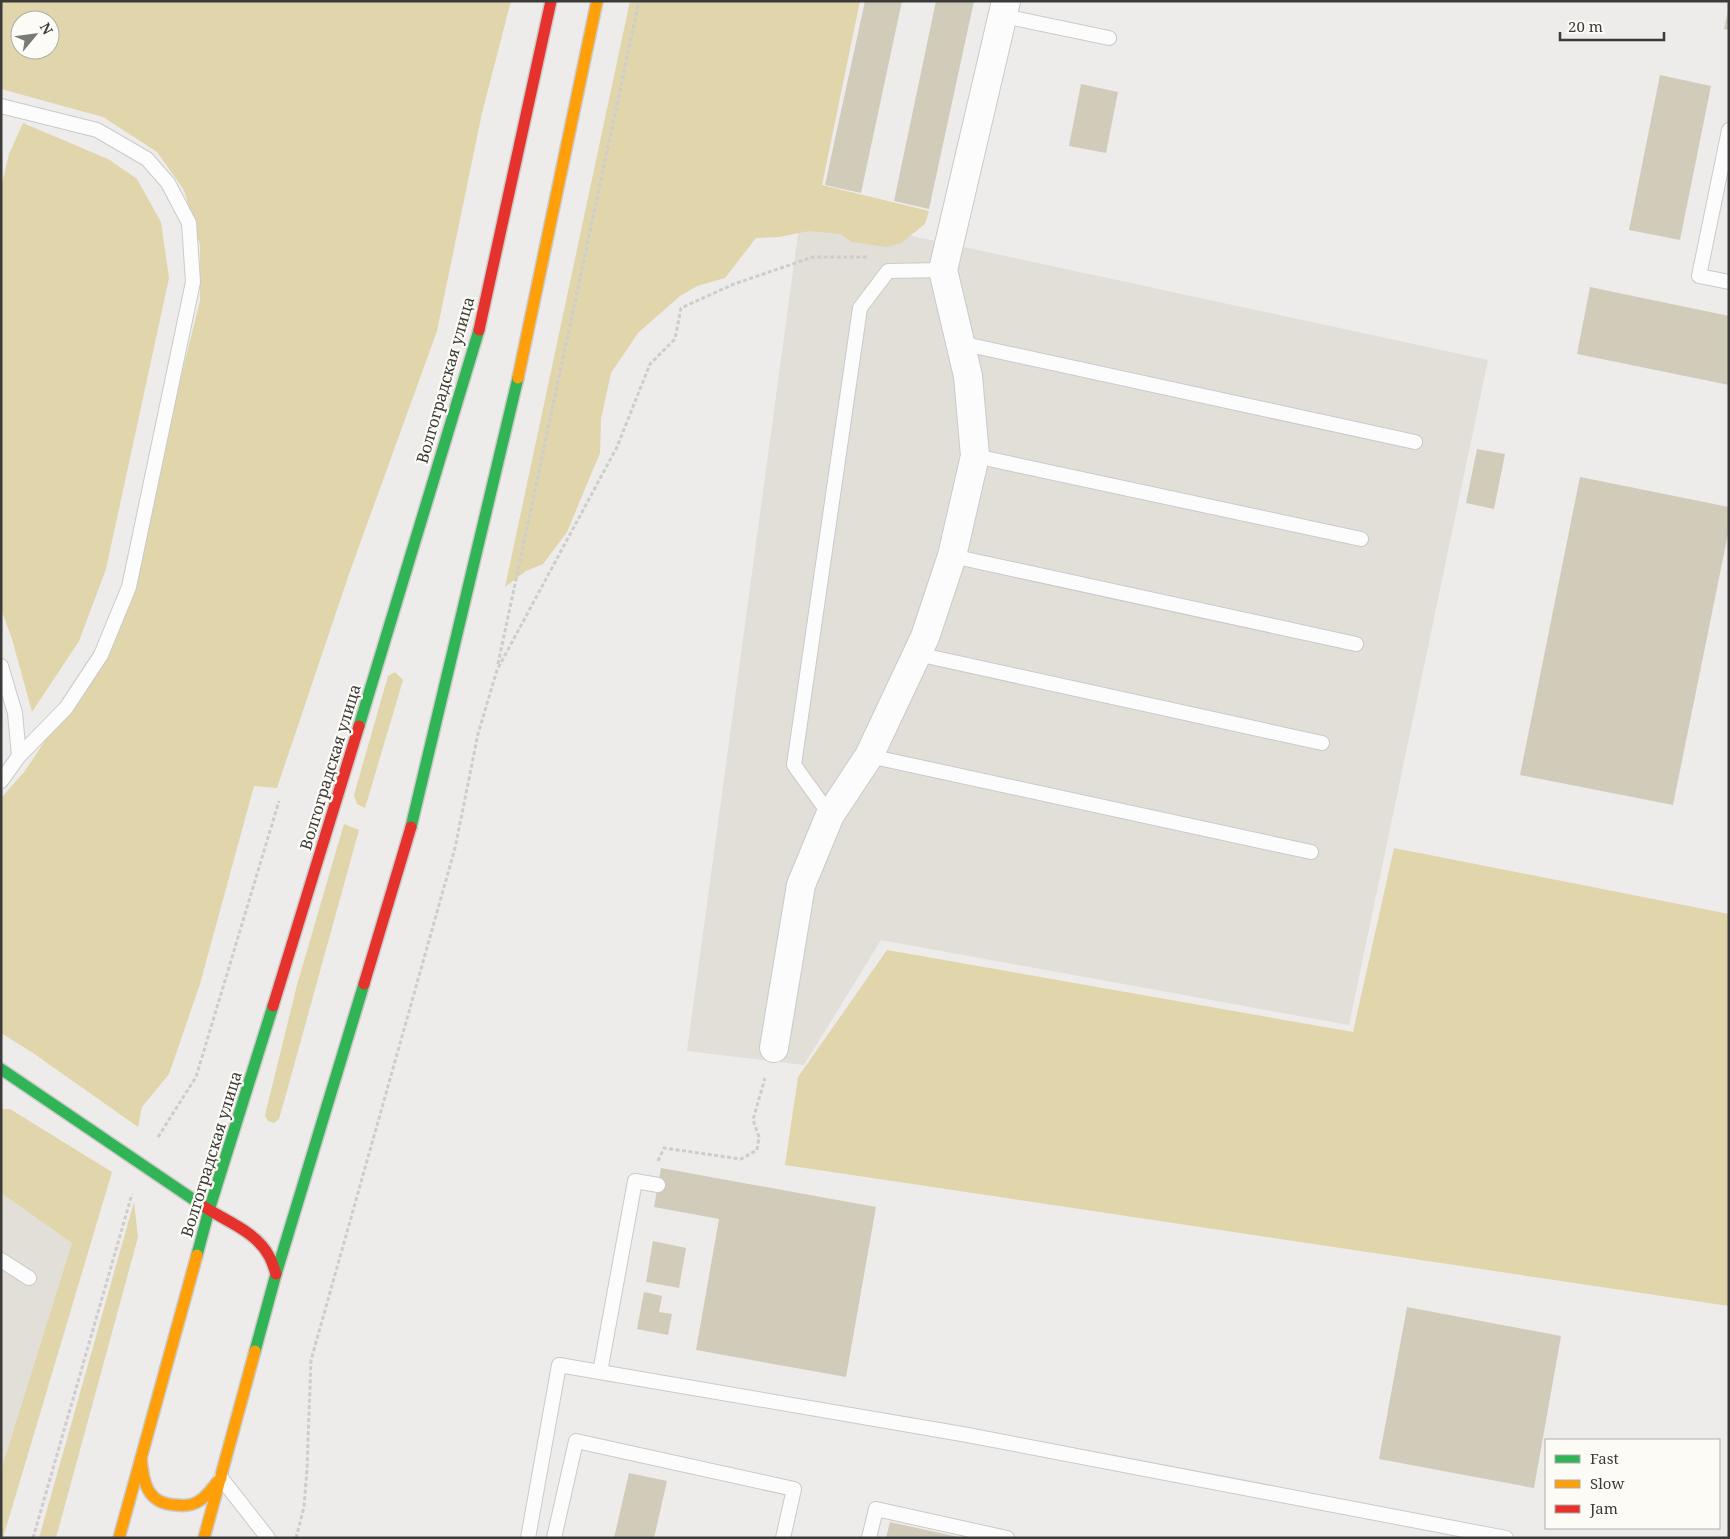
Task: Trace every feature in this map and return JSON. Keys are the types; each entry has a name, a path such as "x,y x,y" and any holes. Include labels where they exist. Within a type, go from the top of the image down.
{"main road":[{"name":"Волгоградская улица","path":"119,1538 210,1210 333,814 479,329 551,1"},
{"path":"204,1538 276,1274 409,835 516,387 597,1"},
{"path":"1,1069 210,1210 242,1229 256,1240 268,1254 276,1274"},
{"path":"141,1456 143,1480 148,1492 161,1504 181,1506 199,1501 221,1478"}],"street":[{"path":"774,1048 801,885 830,815 869,756 925,637 952,556 975,456 968,376 943,270 1004,9"}],"lane":[{"path":"1004,9 1109,38"},
{"path":"1,106 97,130 147,159 168,183 189,223 193,282 129,587 101,655 66,708 19,756 1,780"},
{"path":"1729,130 1699,276 1729,282"},
{"path":"830,815 794,766 860,308 888,271 943,270"},
{"path":"960,343 1414,442"},
{"path":"975,456 1361,539"},
{"path":"952,556 1356,644"},
{"path":"917,654 1322,743"},
{"path":"1,666 16,713 19,756"},
{"path":"869,756 1311,852"},
{"path":"600,1372 635,1181 653,1185"},
{"path":"1,1260 29,1278"},
{"path":"528,1538 559,1365 962,1434 1506,1538"},
{"path":"554,1538 576,1441 794,1489 783,1538"},
{"path":"221,1478 268,1538"},
{"path":"869,1538 876,1509 1006,1538"}],"path":[{"path":"296,1538 304,1507 307,1469 310,1360 455,848 478,734 496,670 639,1"},
{"path":"496,670 617,447 650,364 675,340 680,308 734,284 813,257 871,257"},
{"path":"653,1185 664,1148 742,1159 757,1150 759,1137 753,1120 774,1048"}],"shaded area":[{"path":"1,1 511,1 482,113 437,331 349,574 277,788 254,786 200,984 169,1074 142,1107 138,1127 33,1053 1,1033 1,798 25,771 48,736 83,697 135,589 166,437 200,301 200,245 184,190 157,152 103,117 1,89"},
{"path":"630,1 860,1 822,185 929,211 925,224 901,243 886,247 852,242 840,234 809,231 779,237 756,238 725,278 697,286 680,296 638,333 611,373 601,419 600,453 567,532 543,564 526,571 505,587"},
{"path":"23,123 108,159 137,179 161,222 169,278 106,569 79,641 32,712 12,639 1,609 1,188 9,154"},
{"path":"801,212 1488,360 1349,1025 881,940 804,1065 687,1051"},
{"path":"395,672 403,680 365,808 357,804 354,795 388,676"},
{"path":"344,824 359,830 279,1119 274,1123 268,1121 265,1116 266,1111 297,985"},
{"path":"1394,848 1729,914 1729,1306 785,1165 798,1077 887,950 1353,1032"},
{"path":"1,1109 10,1109 112,1172 3,1538 1,1538 1,1470 72,1243 1,1193"},
{"path":"1,1193 72,1243 1,1470"},
{"path":"134,1202 138,1237 56,1538 39,1538"}],"building":[{"path":"865,1 902,1 861,193 825,185"},
{"path":"936,1 974,1 929,209 894,201"},
{"path":"1729,10 1729,30 1724,29"},
{"path":"1660,75 1711,86 1680,240 1629,230"},
{"path":"1081,84 1118,92 1106,153 1069,146"},
{"path":"1590,287 1729,316 1729,385 1577,354"},
{"path":"1477,449 1505,454 1494,509 1466,503"},
{"path":"1580,477 1729,507 1729,529 1673,805 1520,775"},
{"path":"661,1168 876,1207 846,1377 696,1350 719,1219 654,1207"},
{"path":"653,1241 686,1248 679,1288 646,1282"},
{"path":"644,1292 662,1296 659,1312 672,1314 668,1335 637,1329"},
{"path":"1407,1307 1561,1336 1534,1488 1379,1459"},
{"path":"629,1473 667,1481 654,1538 614,1538"},
{"path":"890,1522 958,1537 958,1538 886,1538"}],"traffic: fast":[{"path":"359,726 479,330"},
{"path":"411,827 518,378"},
{"path":"255,1351 276,1274 364,984"},
{"path":"197,1255 209,1210 273,1006"},
{"path":"1,1069 203,1206"}],"traffic: slow":[{"path":"518,378 597,1"},
{"path":"119,1538 197,1255"},
{"path":"204,1538 255,1351"},
{"path":"141,1458 143,1475 148,1490 159,1501 166,1504 185,1505 197,1502 221,1478"}],"traffic: jam":[{"path":"479,330 551,1"},
{"path":"273,1006 359,726"},
{"path":"364,984 411,827"},
{"path":"203,1206 239,1227 256,1240 269,1256 276,1274"}]}
